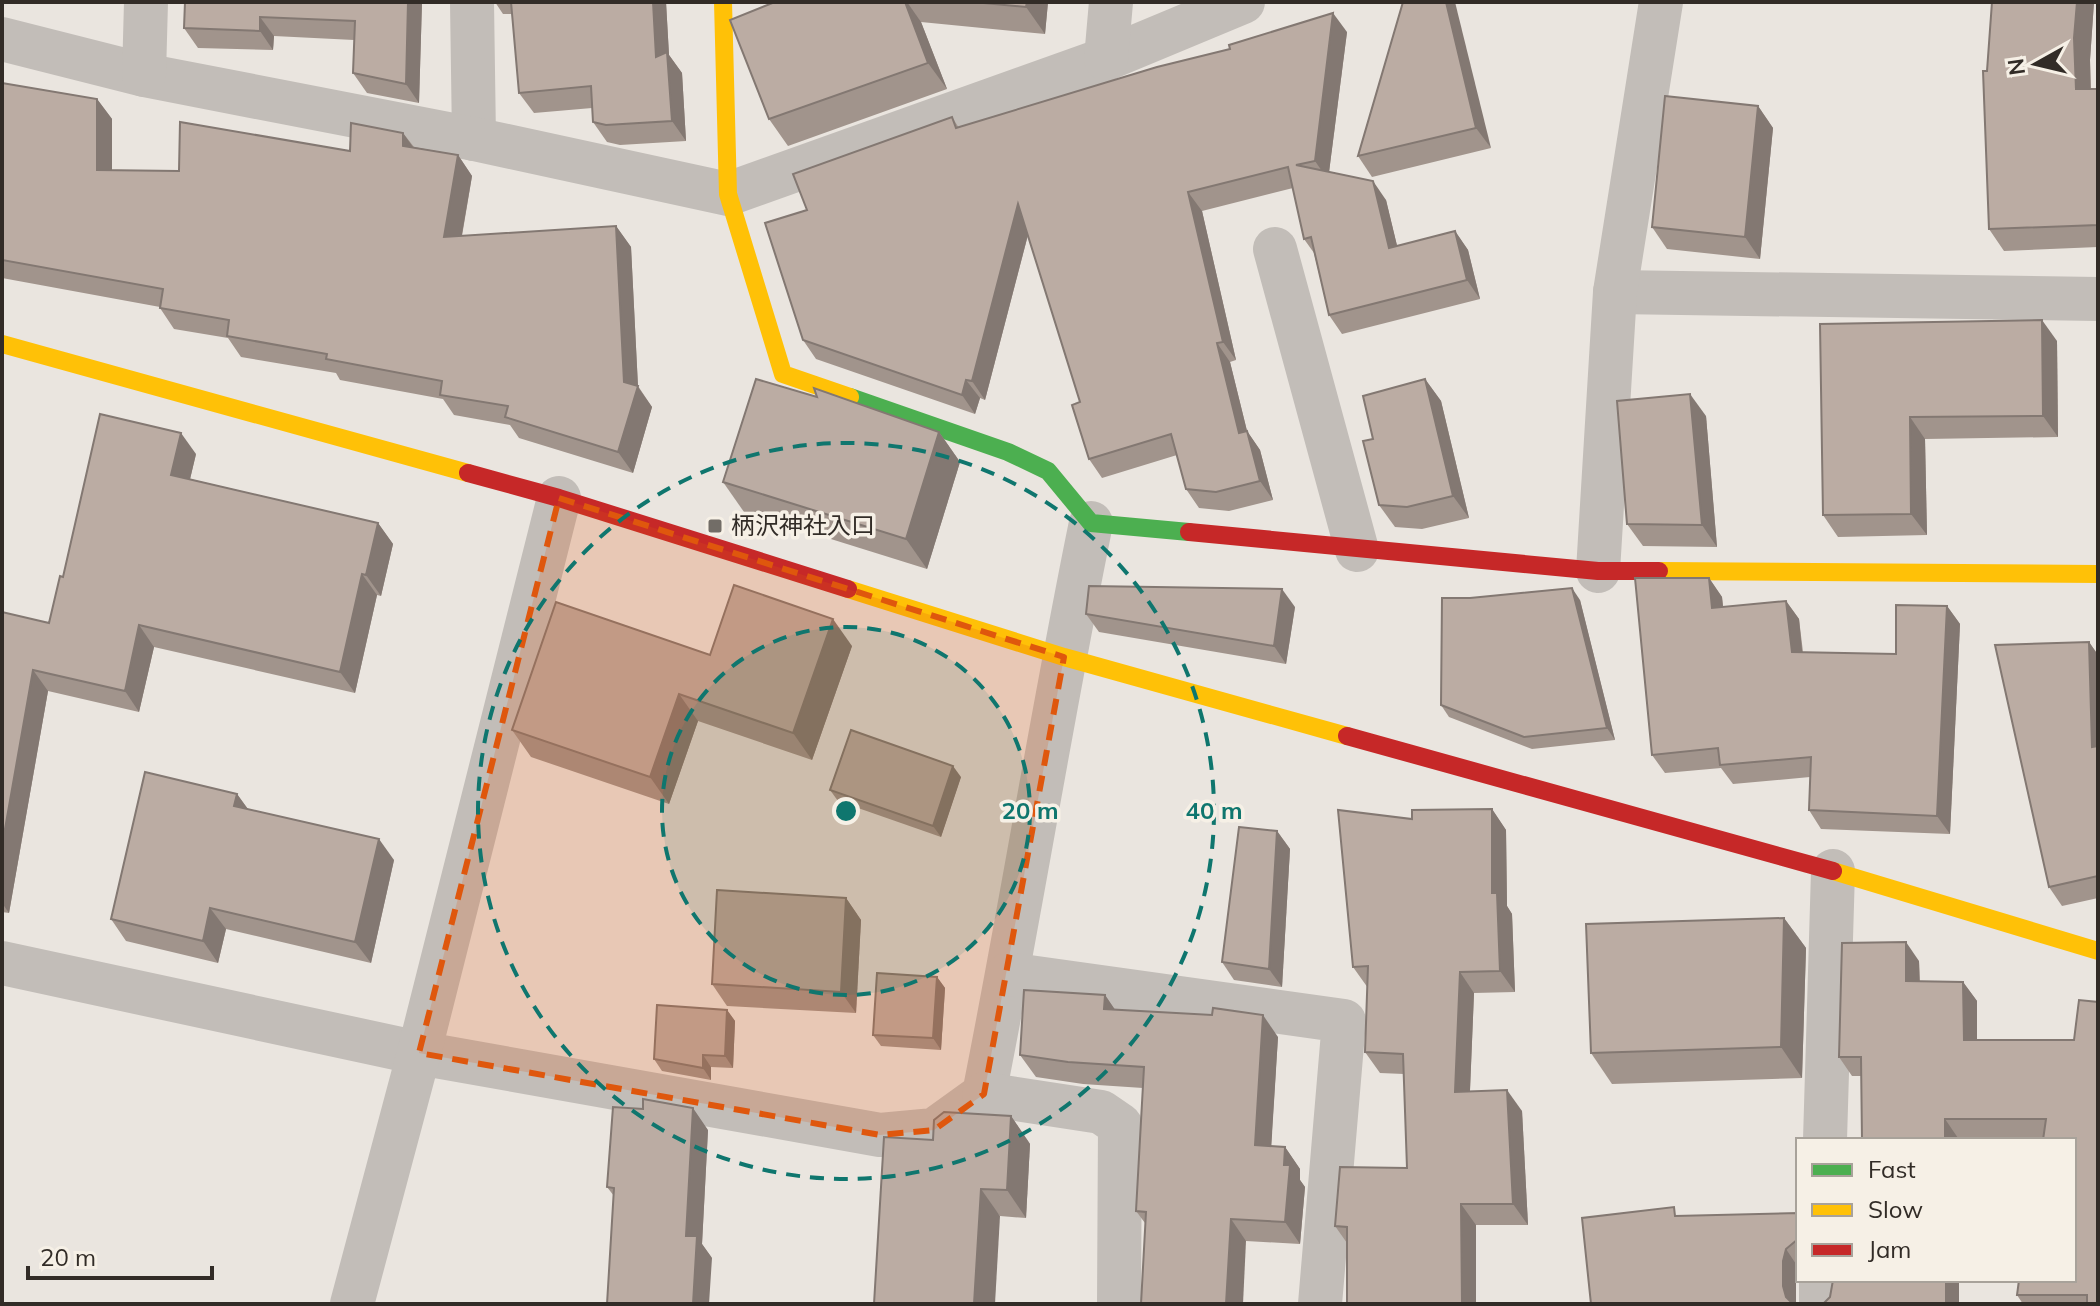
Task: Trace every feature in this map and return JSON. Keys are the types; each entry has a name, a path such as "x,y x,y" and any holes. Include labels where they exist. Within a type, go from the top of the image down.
{"street":[{"path":"144,75 146,2"},
{"path":"472,2 474,139"},
{"path":"723,2 728,194 783,374 1008,452 1048,471 1091,523 1598,571 2098,574"},
{"path":"1106,59 1111,2"},
{"path":"2,39 144,75 474,139 728,194 1106,59 1243,2"},
{"path":"1598,571 1615,292 1661,2"},
{"path":"1275,249 1357,550"},
{"path":"1615,292 2098,299"},
{"path":"2,344 559,498 1064,657 1833,871 2098,951"},
{"path":"352,1304 419,1053 559,498"},
{"path":"2,963 419,1053 880,1135 934,1130 984,1094 1091,523"},
{"path":"1825,1138 1833,871"},
{"path":"1008,974 1344,1021 1320,1304"},
{"path":"984,1094 1101,1112 1120,1125 1119,1304"},
{"path":"1821,1282 1821,1304"}],"highlighted area":[{"path":"559,498 1064,657 984,1094 934,1130 880,1135 419,1053"}],"building":[{"path":"185,2 408,2 406,84 353,73 355,21 260,17 260,31 184,28"},
{"path":"511,2 653,2 656,57 667,52 672,121 606,125 593,122 591,86 519,93"},
{"path":"775,2 905,2 928,63 769,119 730,20"},
{"path":"973,2 1027,2 1026,7"},
{"path":"1403,2 1446,2 1476,128 1358,156"},
{"path":"1992,2 2077,2 2074,38 2076,89 2098,89 2098,225 1989,229 1983,71 1987,71"},
{"path":"1333,13 1315,161 1296,165 1373,181 1389,248 1455,231 1467,280 1329,315 1311,237 1304,239 1288,167 1188,192 1223,342 1217,343 1239,433 1247,431 1260,481 1216,492 1186,489 1171,434 1089,459 1072,405 1080,402 1018,204 972,381 966,380 962,395 803,340 765,223 807,210 793,174 952,117 956,128 1157,67 1230,49 1229,45"},
{"path":"2,83 97,99 97,170 179,171 180,122 350,151 351,123 403,133 403,146 458,155 444,237 616,226 624,382 638,386 618,452 505,417 508,406 440,395 442,381 326,359 327,354 227,336 229,320 160,308 163,289 2,260"},
{"path":"1665,96 1758,106 1745,237 1652,227"},
{"path":"2042,320 2043,416 1910,417 1911,514 1823,515 1820,324"},
{"path":"756,379 817,397 814,388 939,432 906,539 723,482"},
{"path":"1425,379 1453,496 1407,507 1379,505 1363,441 1373,439 1363,396"},
{"path":"1690,394 1702,525 1627,524 1617,401"},
{"path":"100,414 181,433 171,475 378,523 366,575 362,574 340,672 139,625 125,691 33,670 2,846 2,612 49,623 60,576 63,577"},
{"path":"1635,578 1709,578 1712,608 1786,601 1792,652 1896,654 1896,605 1947,606 1937,816 1809,810 1811,757 1720,765 1718,748 1652,755"},
{"path":"734,585 833,619 793,733 679,694 650,777 512,730 556,602 710,655"},
{"path":"1089,586 1282,589 1274,646 1086,614"},
{"path":"1572,588 1607,728 1524,737 1441,705 1442,598"},
{"path":"2089,642 2092,747 2098,746 2098,876 2049,887 1995,645"},
{"path":"851,730 953,766 933,826 830,790"},
{"path":"145,772 237,794 234,806 379,839 355,942 210,908 203,941 111,919"},
{"path":"1492,809 1492,893 1497,893 1500,971 1460,972 1455,1092 1507,1090 1513,1204 1461,1204 1462,1304 1347,1304 1347,1227 1335,1226 1340,1167 1407,1168 1403,1054 1365,1052 1368,966 1353,967 1338,810 1412,819 1412,810"},
{"path":"1239,827 1277,831 1269,969 1222,962"},
{"path":"717,890 846,898 841,992 712,984"},
{"path":"1784,918 1781,1047 1591,1053 1586,924"},
{"path":"1906,942 1906,981 1963,982 1964,1040 2074,1040 2079,1000 2098,1002 2098,1304 2087,1304 2087,1295 2017,1295 2019,1282 2076,1282 2076,1138 2043,1138 2046,1119 1945,1119 1945,1138 1862,1138 1861,1057 1839,1057 1842,943"},
{"path":"877,973 937,977 933,1038 873,1035"},
{"path":"1024,990 1105,995 1104,1009 1212,1015 1213,1008 1263,1015 1255,1145 1285,1147 1284,1165 1290,1165 1285,1222 1231,1219 1226,1304 1141,1304 1146,1212 1136,1211 1144,1067 1020,1055"},
{"path":"657,1005 727,1010 725,1056 703,1055 703,1068 654,1059"},
{"path":"643,1099 693,1108 686,1236 697,1236 693,1304 607,1304 614,1188 607,1187 613,1107 643,1109"},
{"path":"944,1112 1011,1116 1007,1190 981,1189 974,1304 874,1304 884,1137 933,1140 934,1120"},
{"path":"1674,1207 1675,1216 1796,1213 1796,1241 1786,1249 1783,1261 1783,1286 1786,1297 1793,1304 1591,1304 1582,1218"},
{"path":"1833,1282 1946,1282 1946,1304 1823,1304 1830,1297"}],"traffic: fast":[{"path":"850,397 1008,452 1048,471 1091,523 1189,532"}],"traffic: slow":[{"path":"723,2 728,194 783,374 850,397"},
{"path":"2,344 468,473"},
{"path":"1659,571 2098,574"},
{"path":"848,589 1064,657 1347,736"},
{"path":"1833,871 2098,951"}],"traffic: jam":[{"path":"468,473 559,498 848,589"},
{"path":"1189,532 1598,571 1659,571"},
{"path":"1347,736 1833,871"}],"place":[{"name":"柄沢神社入口","path":"715,526"}]}
